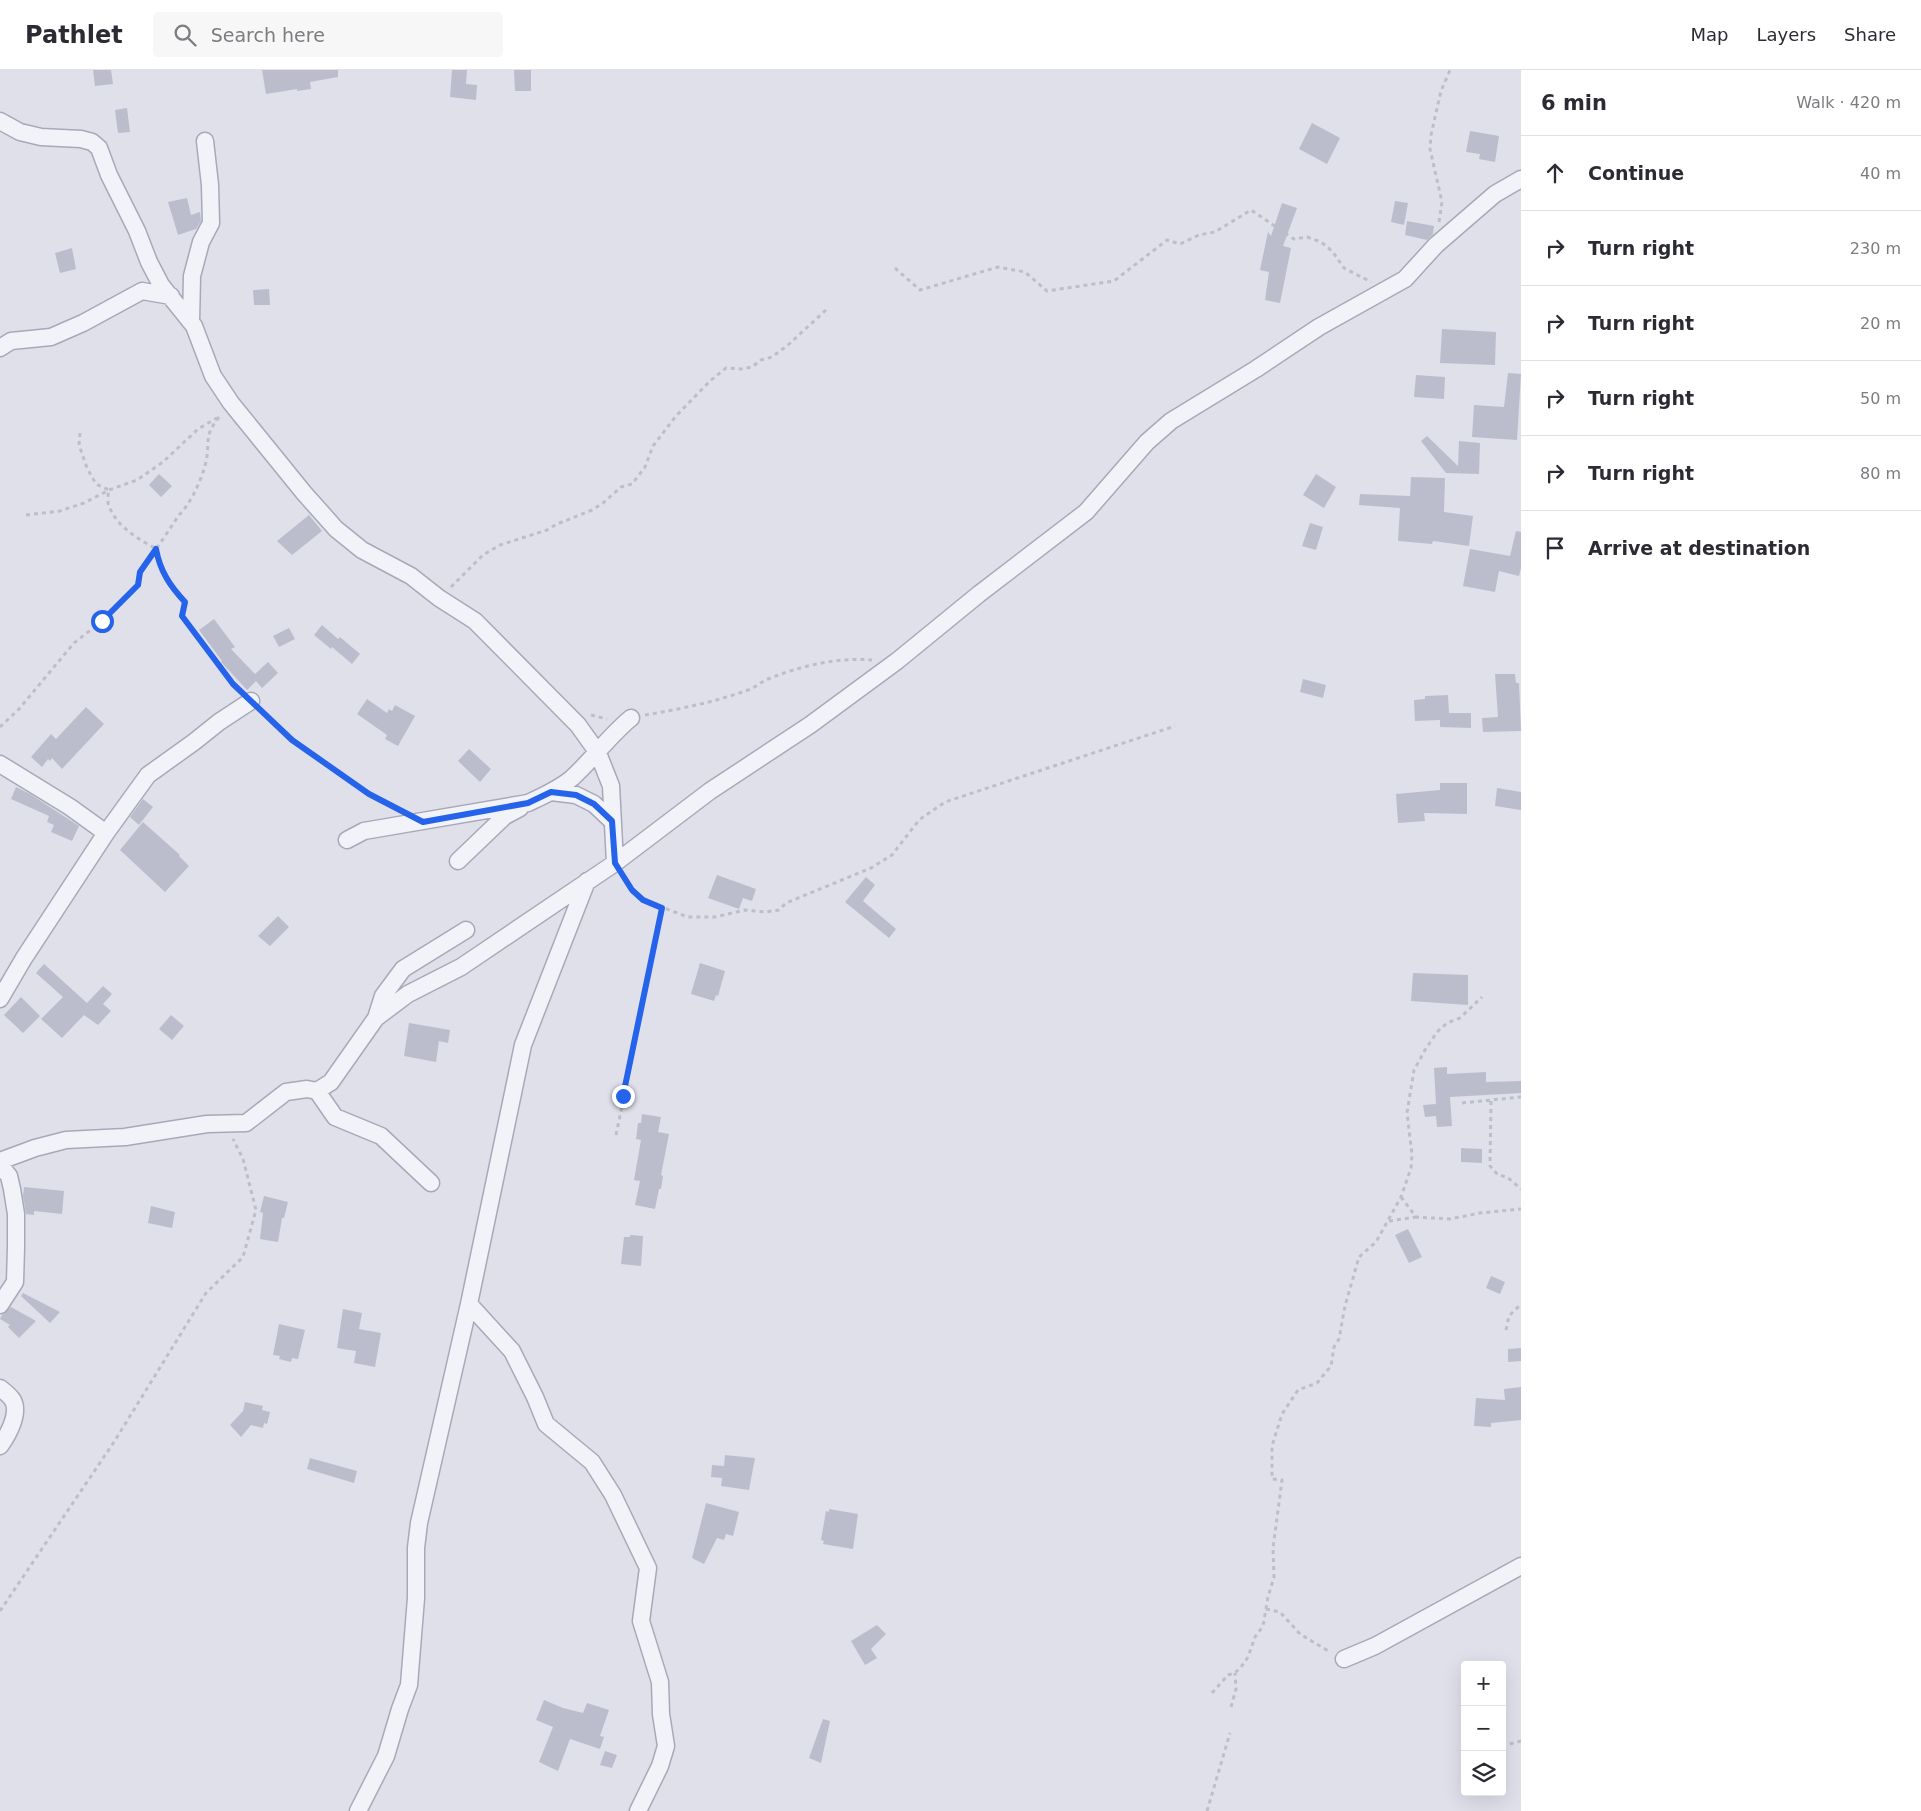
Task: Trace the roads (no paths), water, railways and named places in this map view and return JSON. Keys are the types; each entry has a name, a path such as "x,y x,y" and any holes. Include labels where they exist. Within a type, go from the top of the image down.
{"street":[{"path":"0,121 20,132 41,138 81,140 92,142 99,148 109,174 161,285 191,322 213,376 232,403 304,493 336,529 362,550 411,576 475,621 578,725 598,753 611,786 615,863"},
{"path":"191,322 192,276 201,242 211,223 206,141"},
{"path":"376,1018 408,994 461,967 615,863 710,792 810,725 897,661 979,594 1086,512 1147,442 1171,421 1319,326 1405,279 1436,245 1495,194 1521,180"},
{"path":"0,348 11,341 51,337 83,324 142,291 171,296"},
{"path":"0,999 24,958 106,832 148,775 219,722 251,701"},
{"path":"458,861 505,816 551,792 571,778 598,753 616,730 632,718"},
{"path":"0,764 70,807 106,832"},
{"path":"551,792 576,795 594,804 612,821"},
{"path":"347,840 364,831 528,803"},
{"path":"358,1811 386,1756 409,1685 416,1598 416,1548 419,1523 469,1304 523,1045 587,881"},
{"path":"318,1091 331,1082 376,1018 383,996 402,969 466,930"},
{"path":"0,1161 34,1148 66,1140 125,1137 217,1124 246,1123 286,1092 308,1088 318,1091 335,1117 381,1136 432,1183"},
{"path":"0,1166 9,1176 16,1214 15,1282 0,1305"},
{"path":"469,1304 512,1351 546,1424 592,1462 613,1495 648,1568 641,1621 660,1682 661,1714 666,1746 660,1766 638,1811"},
{"path":"0,1388 13,1400 16,1414 6,1439 0,1446"},
{"path":"1344,1659 1375,1646 1521,1566"}]}
